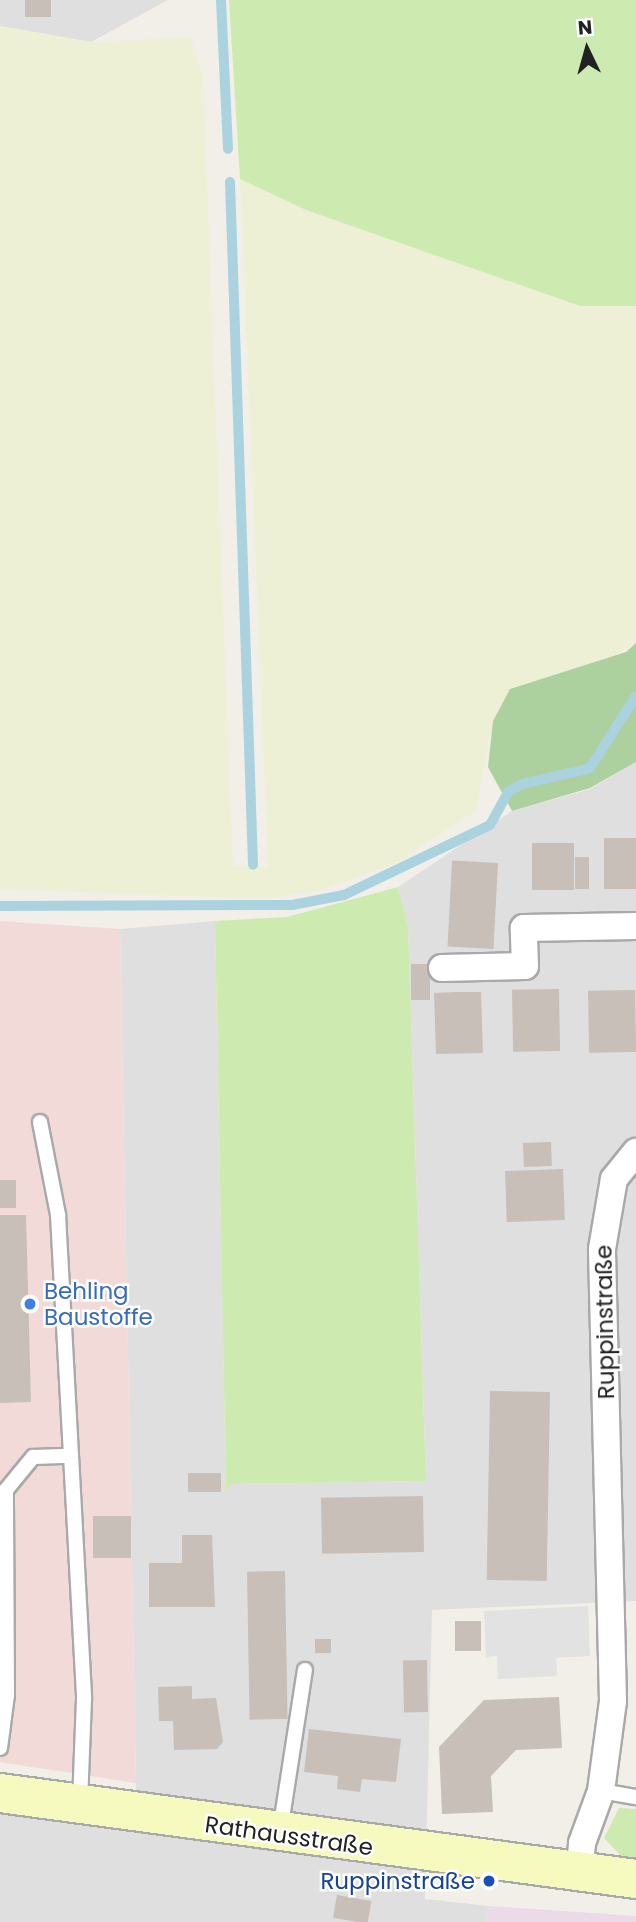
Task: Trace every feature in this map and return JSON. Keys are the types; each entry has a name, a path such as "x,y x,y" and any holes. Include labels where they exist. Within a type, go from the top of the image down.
{"main road":[{"name":"Rathausstraße","path":"0,1793 279,1835 636,1879"}],"street":[{"path":"442,968 525,966 524,928 636,926"},
{"name":"Ruppinstraße","path":"579,1874 582,1843 601,1791 613,1701 602,1249 614,1179 636,1152"}],"lane":[{"path":"40,1122 58,1216 84,1699 79,1805"},
{"path":"0,1748 7,1695 6,1490 33,1458 70,1456"},
{"path":"279,1835 305,1670"},
{"path":"601,1791 636,1797"}],"shaded area":[{"path":"0,0 168,0 91,42 0,26"},
{"path":"636,762 636,1601 432,1610 425,1899 489,1906 486,1922 0,1922 0,1814 137,1833 120,929 215,921 226,1490 230,1484 426,1481 408,924 398,887 512,811 590,789"},
{"path":"0,921 120,929 136,1783 0,1762"},
{"path":"588,1606 590,1656 556,1658 557,1676 498,1679 497,1656 486,1657 484,1611"},
{"path":"489,1906 636,1916 636,1922 486,1922"}],"green space":[{"path":"229,0 636,0 636,306 580,306 306,210 240,179"},
{"path":"0,26 91,42 191,37 203,77 233,865 268,866 240,179 306,210 580,306 636,306 636,643 493,721 476,811 394,864 319,891 265,899 0,889"},
{"path":"636,643 636,762 590,788 512,811 488,767 493,721 510,689 626,652"},
{"path":"398,887 408,924 426,1481 231,1484 226,1492 215,921 287,917"},
{"path":"619,1808 636,1809 636,1858 621,1856 604,1838"}],"building":[{"path":"25,0 51,0 51,17 25,17"},
{"path":"604,838 636,838 636,889 604,889"},
{"path":"532,843 574,843 574,890 532,890"},
{"path":"575,857 589,857 589,889 575,889"},
{"path":"452,861 498,863 493,949 448,946"},
{"path":"411,964 430,964 430,1000 411,1000"},
{"path":"559,989 560,1051 513,1052 512,990"},
{"path":"635,990 636,1052 589,1053 588,991"},
{"path":"481,992 483,1053 436,1054 434,993"},
{"path":"551,1142 552,1166 524,1167 523,1143"},
{"path":"563,1169 565,1220 507,1222 505,1171"},
{"path":"0,1180 16,1180 16,1208 0,1208"},
{"path":"0,1215 26,1215 31,1402 0,1403"},
{"path":"490,1391 550,1392 547,1581 487,1580"},
{"path":"188,1473 221,1473 221,1492 188,1492"},
{"path":"423,1496 424,1552 322,1554 321,1498"},
{"path":"93,1516 131,1516 131,1558 93,1558"},
{"path":"182,1535 212,1535 215,1607 149,1607 149,1563 182,1563"},
{"path":"285,1571 288,1719 250,1720 247,1572"},
{"path":"455,1621 481,1621 481,1651 455,1651"},
{"path":"315,1639 331,1639 331,1653 315,1653"},
{"path":"403,1660 427,1660 428,1712 404,1712"},
{"path":"192,1686 192,1699 216,1698 223,1742 217,1749 174,1750 173,1721 159,1721 158,1687"},
{"path":"559,1697 562,1748 516,1750 491,1776 493,1812 442,1814 439,1747 484,1700"},
{"path":"309,1729 401,1739 396,1782 362,1779 360,1792 337,1789 338,1776 304,1772"},
{"path":"337,1895 371,1901 368,1922 333,1918"}],"waterway":[{"path":"221,0 228,149"},
{"path":"230,182 253,865"},
{"path":"0,906 292,905 344,895 490,825 508,792 522,784 590,768 636,696"}],"place":[{"name":"Behling Baustoffe","path":"30,1304"},
{"name":"Ruppinstraße","path":"489,1881"}]}
